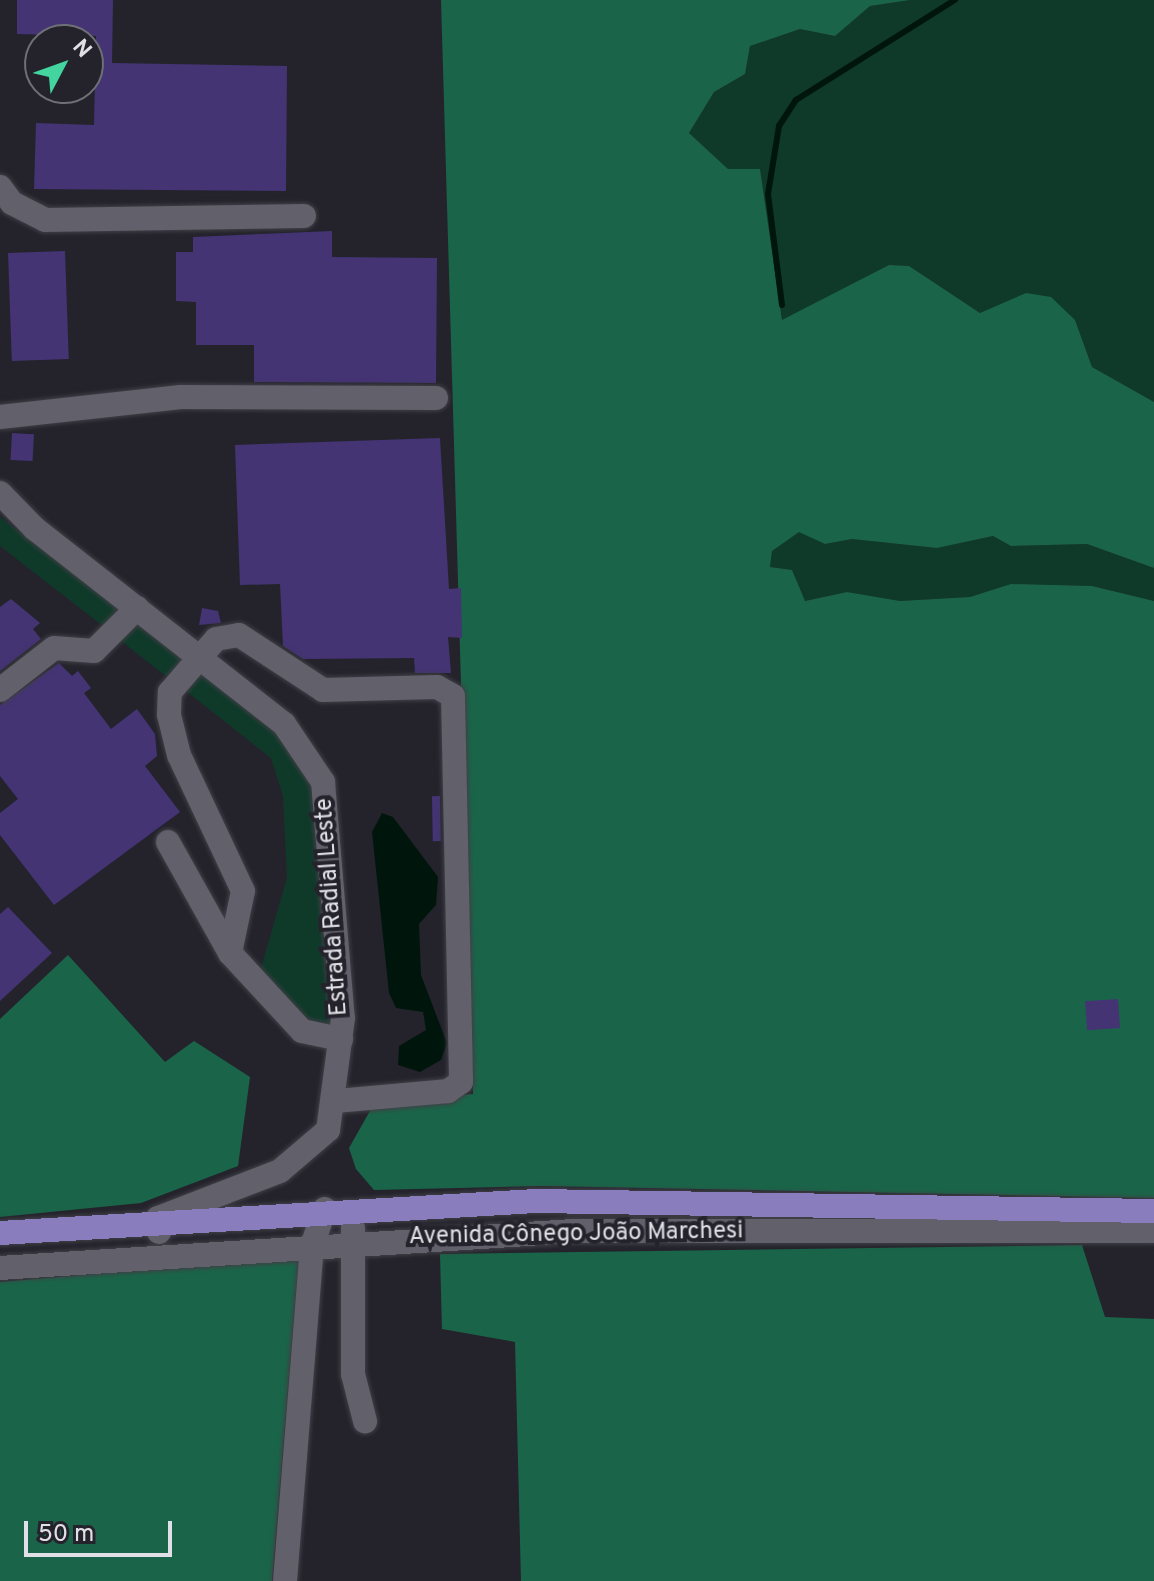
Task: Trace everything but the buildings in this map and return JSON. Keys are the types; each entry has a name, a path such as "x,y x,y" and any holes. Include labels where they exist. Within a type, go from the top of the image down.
{"main road":[{"path":"0,1233 158,1218 536,1201 1154,1211"}],"street":[{"path":"0,187 12,203 45,220 304,216"},
{"path":"0,417 181,397 436,398"},
{"name":"Estrada Radial Leste","path":"0,493 34,528 284,724 323,782 341,1039 335,1101 328,1130 298,1160 158,1218"},
{"path":"0,507 34,528"},
{"path":"0,690 54,648 94,651 137,608"},
{"path":"230,953 243,891 179,755 169,715 170,692 216,639 239,635 323,690 437,687 457,703 461,1082 448,1091 335,1101"},
{"path":"168,842 230,953 302,1031 341,1039"},
{"path":"285,1581 312,1246 335,1208 358,1241 353,1374 365,1421"},
{"path":"158,1218 161,1254"},
{"name":"Avenida Cônego João Marchesi","path":"0,1268 358,1241 573,1231 1154,1231"}],"green space":[{"path":"441,0 910,0 870,6 835,36 800,29 750,46 745,74 714,92 689,133 728,169 760,169 782,320 889,265 909,266 980,313 1026,293 1051,297 1075,320 1092,367 1154,402 1154,568 1087,544 1011,546 993,536 937,548 852,539 825,544 799,532 772,551 770,567 792,570 805,601 847,592 900,601 970,597 1011,584 1092,586 1154,601 1154,1198 542,1186 374,1190 356,1169 349,1148 375,1102 473,1094"},
{"path":"910,0 1154,0 1154,402 1092,367 1075,320 1026,293 980,313 909,266 889,265 782,321 760,169 728,169 689,133 714,92 745,74 750,46 800,29 835,36 870,6"},
{"path":"0,517 124,613 108,630 0,546"},
{"path":"799,531 825,544 852,539 937,548 993,536 1011,546 1087,544 1154,568 1154,601 1092,586 1011,584 970,597 900,601 847,592 804,601 792,570 770,567 772,551"},
{"path":"134,622 186,663 172,681 120,640"},
{"path":"197,671 275,732 304,766 317,811 330,1029 306,1025 259,975 287,878 283,796 271,758 181,687"},
{"path":"68,955 165,1062 194,1041 250,1077 238,1166 141,1203 0,1217 0,1019"},
{"path":"1082,1245 1105,1317 1154,1319 1154,1581 521,1581 515,1342 442,1329 440,1254"},
{"path":"299,1256 272,1581 0,1581 0,1282"}],"shaded area":[{"path":"382,813 393,817 438,877 436,905 419,924 421,975 447,1043 441,1060 420,1072 398,1065 399,1046 426,1030 423,1012 396,1008 389,993 372,832"}],"waterway":[{"path":"782,305 768,194 779,126 796,100 955,0"}]}
